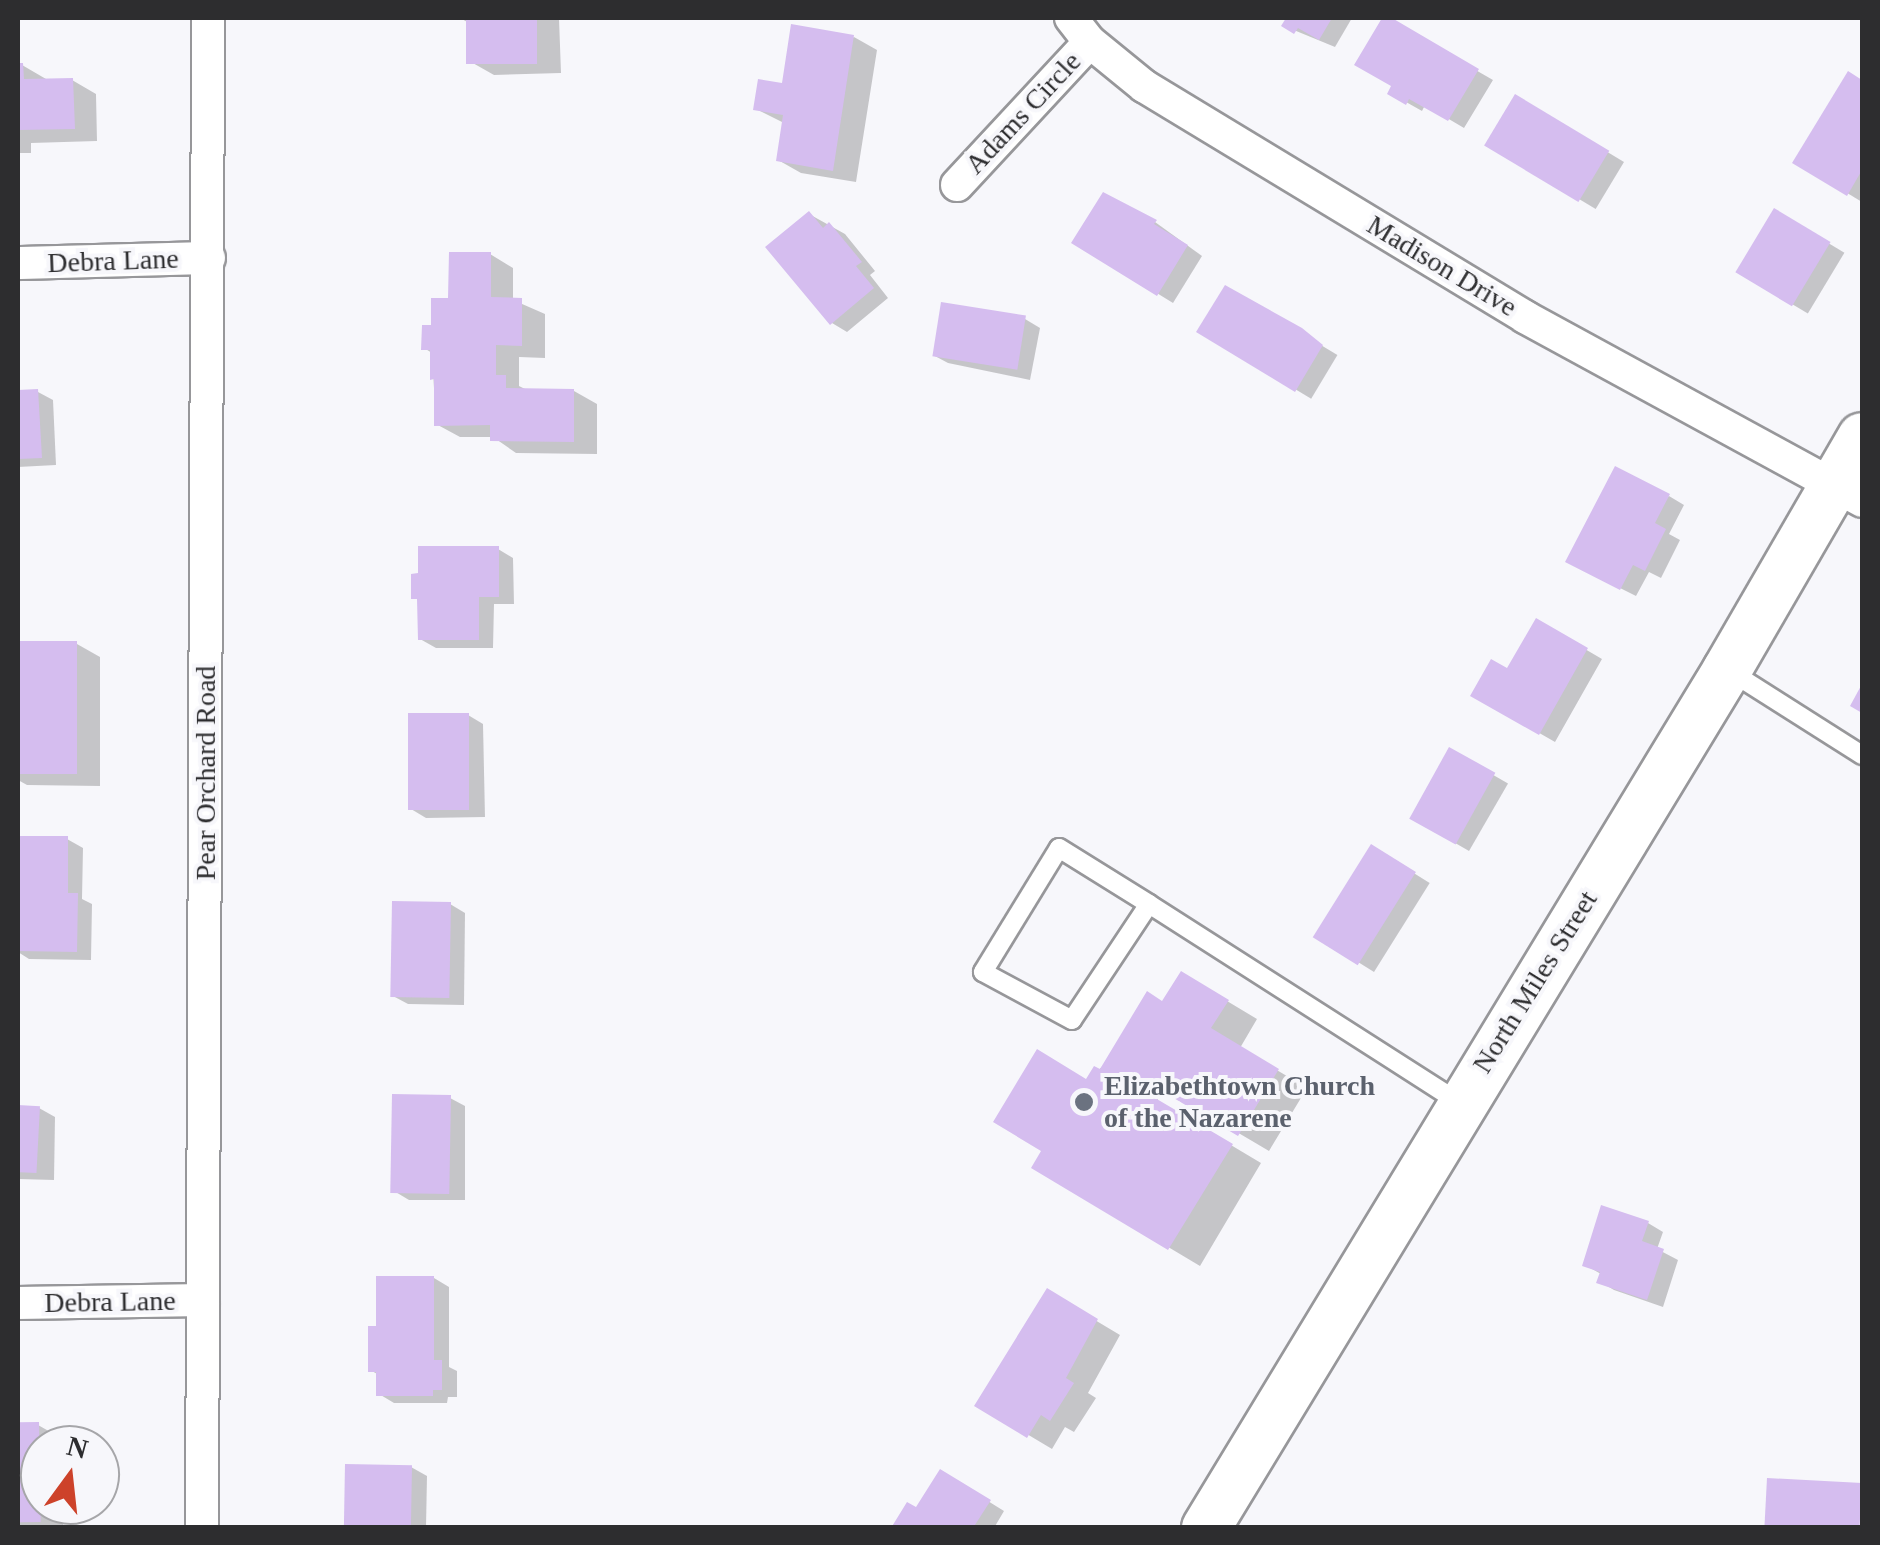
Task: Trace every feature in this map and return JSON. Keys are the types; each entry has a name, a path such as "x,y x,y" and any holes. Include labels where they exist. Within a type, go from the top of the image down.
{"main road":[{"name":"North Miles Street","path":"1206,1528 1460,1103 1728,670 1848,493 1862,437"}],"street":[{"name":"Pear Orchard Road","path":"202,1528 208,18"},
{"name":"Adams Circle","path":"956,185 1081,30"},
{"name":"Madison Drive","path":"1081,30 1144,86 1526,317 1848,493"},
{"name":"Debra Lane","path":"18,264 209,258"},
{"name":"Debra Lane","path":"18,1303 203,1300"}],"lane":[{"path":"1728,670 1862,755"},
{"path":"1149,904 1072,1020 983,972 1059,848 1149,904 1460,1103"}],"building":[{"path":"466,18 537,18 537,64 466,64"},
{"path":"1286,18 1332,18 1319,40 1298,28 1294,34 1281,26"},
{"path":"1382,18 1392,18 1479,69 1448,121 1409,99 1406,105 1387,94 1391,86 1354,65"},
{"path":"791,24 854,35 833,171 776,161 783,115 753,110 758,79 782,83"},
{"path":"18,63 23,63 24,79 73,78 75,129 18,130"},
{"path":"1848,71 1862,80 1862,170 1847,196 1792,163"},
{"path":"1515,94 1609,151 1578,202 1484,145"},
{"path":"1103,192 1157,220 1154,224 1188,245 1157,296 1071,243"},
{"path":"1774,208 1831,242 1792,306 1735,272"},
{"path":"809,211 823,228 829,222 862,262 856,266 874,288 830,325 765,247"},
{"path":"449,252 491,252 491,297 522,298 522,346 496,345 496,375 506,375 506,388 574,389 574,442 490,441 490,425 434,426 434,379 430,380 430,350 421,350 422,325 431,325 431,298 448,298"},
{"path":"1225,285 1302,328 1323,345 1295,392 1196,332"},
{"path":"941,302 1026,315 1017,370 932,356"},
{"path":"38,389 42,458 18,459 18,390"},
{"path":"1615,466 1670,494 1655,523 1666,529 1645,571 1633,565 1620,590 1565,562"},
{"path":"418,546 499,546 499,597 479,597 479,640 418,640 417,599 411,599 411,574 418,573"},
{"path":"1536,618 1588,648 1539,735 1470,696 1491,659 1507,668"},
{"path":"18,641 77,641 77,774 18,774"},
{"path":"1862,684 1862,713 1850,706"},
{"path":"408,713 469,713 469,810 408,810"},
{"path":"1449,747 1495,773 1456,844 1409,819"},
{"path":"18,836 68,836 68,893 78,893 77,952 18,951"},
{"path":"1371,844 1416,872 1358,965 1313,937"},
{"path":"392,901 451,902 449,998 390,997"},
{"name":"Elizabethtown Church of the Nazarene","path":"1181,971 1229,1000 1211,1028 1279,1069 1238,1136 1133,1074 1128,1082 1233,1144 1168,1250 1031,1168 1041,1151 993,1122 1037,1049 1086,1079 1094,1066 1100,1069 1147,991 1162,1001"},
{"path":"392,1094 451,1095 449,1194 390,1193"},
{"path":"18,1105 40,1106 36,1173 18,1172"},
{"path":"1601,1205 1649,1221 1642,1241 1664,1249 1647,1300 1596,1283 1600,1272 1582,1266"},
{"path":"376,1276 434,1276 434,1360 442,1360 442,1390 433,1390 433,1396 376,1396 376,1372 368,1372 368,1326 376,1326"},
{"path":"1047,1288 1098,1319 1066,1378 1074,1383 1050,1421 1041,1415 1027,1438 974,1406"},
{"path":"18,1422 39,1422 20,1425 20,1522 20,1522"},
{"path":"345,1464 412,1465 411,1528 344,1528"},
{"path":"940,1469 991,1500 973,1528 891,1528 907,1502 916,1507"},
{"path":"1767,1478 1862,1483 1860,1528 1764,1528"}],"place":[{"name":"Elizabethtown Church of the Nazarene","path":"1084,1102"}]}
